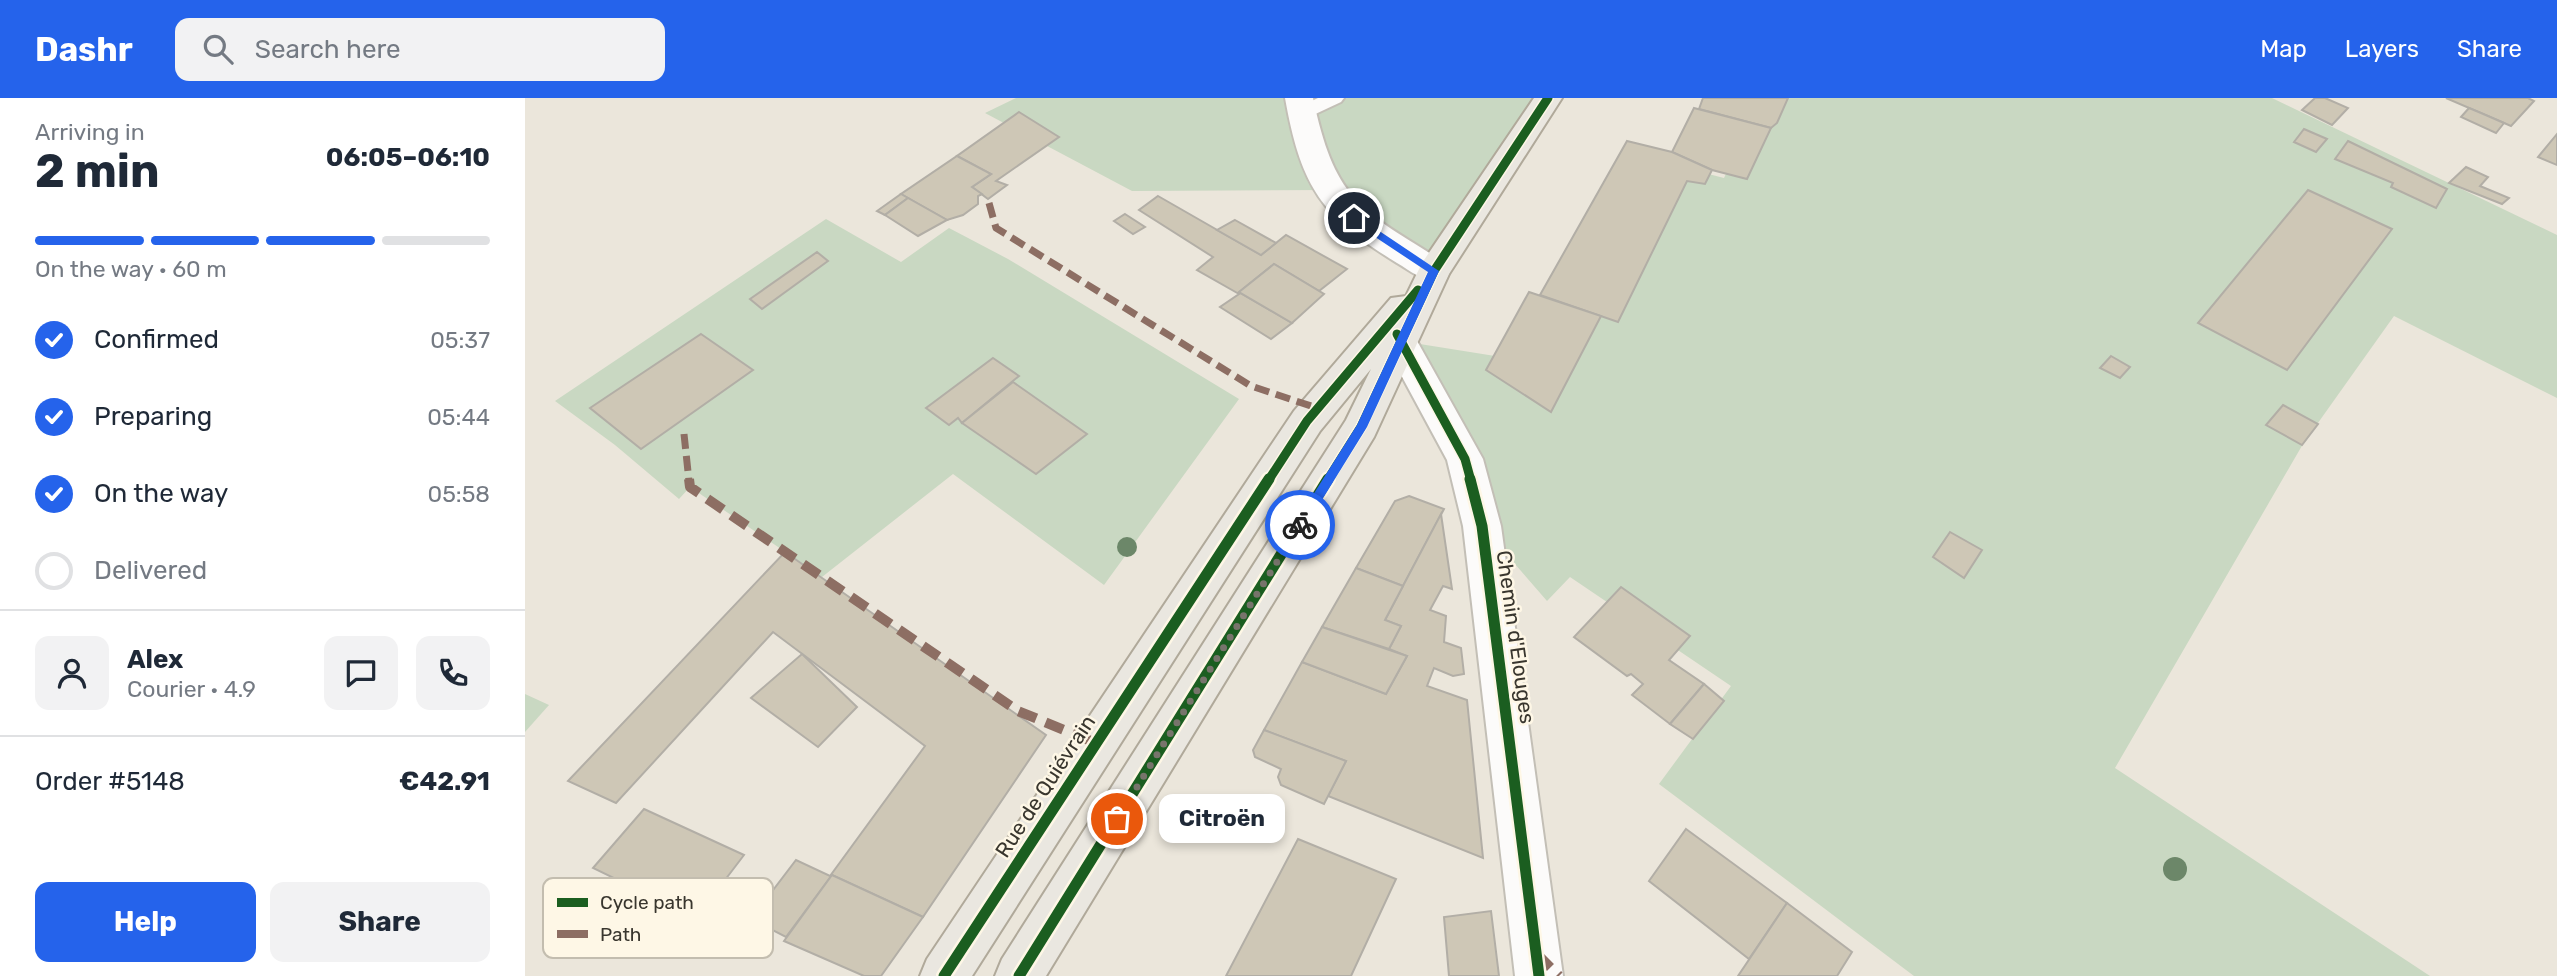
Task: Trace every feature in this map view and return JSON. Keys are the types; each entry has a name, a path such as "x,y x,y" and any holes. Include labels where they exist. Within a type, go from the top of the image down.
{"main road":[{"path":"1019,976 1361,427 1395,332 1548,98"},
{"name":"Rue de Quiévrain","path":"944,976 1312,415 1395,332"}],"street":[{"path":"1300,105 1315,162 1330,190 1354,218 1434,271"},
{"name":"Chemin d'Elouges","path":"1395,332 1465,459 1482,526 1539,976"}],"lane":[{"path":"1300,105 1334,98"}],"green space":[{"path":"1016,98 1299,98 1302,112 1334,98 1548,98 1434,271 1330,190 1132,191 985,113"},
{"path":"1781,98 2272,98 2557,235 2557,398 2394,316 2303,444 2115,768 2430,976 1914,976 1659,784 1731,686 1570,577 1547,601 1482,526 1401,341 1495,356 1557,393 1602,301 1689,169 1724,178 1730,165 1749,169"},
{"path":"826,219 901,262 949,228 1008,259 1239,399 1104,585 953,474 822,577 690,487 679,499 615,445 555,401"},
{"path":"525,694 549,705 525,732"}],"building":[{"path":"1703,98 1788,98 1777,123 1771,128 1699,109"},
{"path":"2315,98 2325,98 2348,108 2332,125 2302,110"},
{"path":"2446,98 2528,98 2534,101 2511,126"},
{"path":"1694,108 1771,128 1747,179 1712,170 1672,152"},
{"path":"2469,108 2504,123 2496,133 2461,117"},
{"path":"1019,112 1059,137 996,181 1007,185 988,199 972,187 991,174 957,156"},
{"path":"2304,129 2327,139 2316,152 2294,142"},
{"path":"2557,134 2557,165 2538,157"},
{"path":"1627,141 1672,152 1712,170 1705,184 1687,181 1618,322 1540,295"},
{"path":"2348,141 2447,189 2436,208 2391,187 2393,183 2335,159"},
{"path":"957,156 991,174 972,187 982,194 978,196 978,204 963,215 947,220 901,194"},
{"path":"2466,167 2488,177 2480,186 2509,198 2502,204 2449,183"},
{"path":"2308,190 2392,229 2287,370 2198,323"},
{"path":"901,194 908,198 885,215 877,211"},
{"path":"1158,196 1261,255 1286,235 1347,269 1319,291 1274,264 1239,292 1292,323 1271,339 1220,307 1239,294 1197,270 1213,257 1139,210"},
{"path":"908,198 947,220 918,236 885,215"},
{"path":"1125,214 1145,227 1133,234 1114,221"},
{"path":"1235,220 1276,243 1261,255 1217,230"},
{"path":"817,252 828,261 762,309 750,299"},
{"path":"1274,264 1324,294 1292,323 1239,292"},
{"path":"1529,292 1601,316 1551,412 1486,370"},
{"path":"701,334 753,370 641,449 590,408"},
{"path":"2111,356 2130,367 2120,378 2100,368"},
{"path":"993,358 1019,376 962,423 958,418 949,425 926,408"},
{"path":"1013,382 1087,434 1036,474 962,423"},
{"path":"2283,405 2318,424 2302,445 2266,425"},
{"path":"1409,496 1444,509 1403,586 1356,568 1395,501"},
{"path":"1441,514 1452,589 1443,586 1430,610 1446,616 1444,642 1461,648 1464,674 1453,676 1434,668 1427,686 1467,700 1483,858 1328,796 1346,761 1264,730 1302,662 1386,694 1407,656 1389,649 1401,626 1385,620"},
{"path":"1950,532 1982,550 1964,578 1933,557"},
{"path":"785,552 1046,735 923,917 832,875 786,937 773,930 773,890 796,860 830,876 925,746 773,632 616,803 568,781"},
{"path":"1356,568 1403,586 1385,620 1401,626 1389,649 1322,627"},
{"path":"1621,587 1690,636 1669,660 1704,684 1670,724 1632,695 1643,684 1631,674 1627,676 1574,637"},
{"path":"1322,627 1407,656 1386,694 1302,662"},
{"path":"802,654 857,707 818,747 751,698"},
{"path":"1704,684 1724,701 1693,739 1670,724"},
{"path":"1264,730 1346,761 1324,804 1281,785 1278,777 1281,769 1255,757 1253,750"},
{"path":"644,809 744,855 726,878 614,878 593,868"},
{"path":"1686,829 1787,903 1749,959 1649,881"},
{"path":"1298,839 1396,879 1351,976 1226,976"},
{"path":"832,875 923,917 881,976 864,976 784,941"},
{"path":"1787,903 1852,952 1837,976 1738,976"},
{"path":"1491,911 1499,976 1449,976 1444,917"}],"marked path":[{"path":"989,203 996,228 1251,386 1317,408"},
{"path":"684,434 690,487 1018,711 1096,743"},
{"path":"1537,954 1559,976"}],"cycle path":[{"path":"1019,976 1361,427 1434,271 1548,98"},
{"path":"944,976 1307,421 1418,290"},
{"path":"1397,334 1465,459 1482,526 1539,976"}],"way so far":[{"path":"1117,819 1300,525"}],"place":[{"name":"Citroën","path":"1117,819"}],"route":[{"path":"1300,525 1361,427 1434,271 1354,218"}]}
